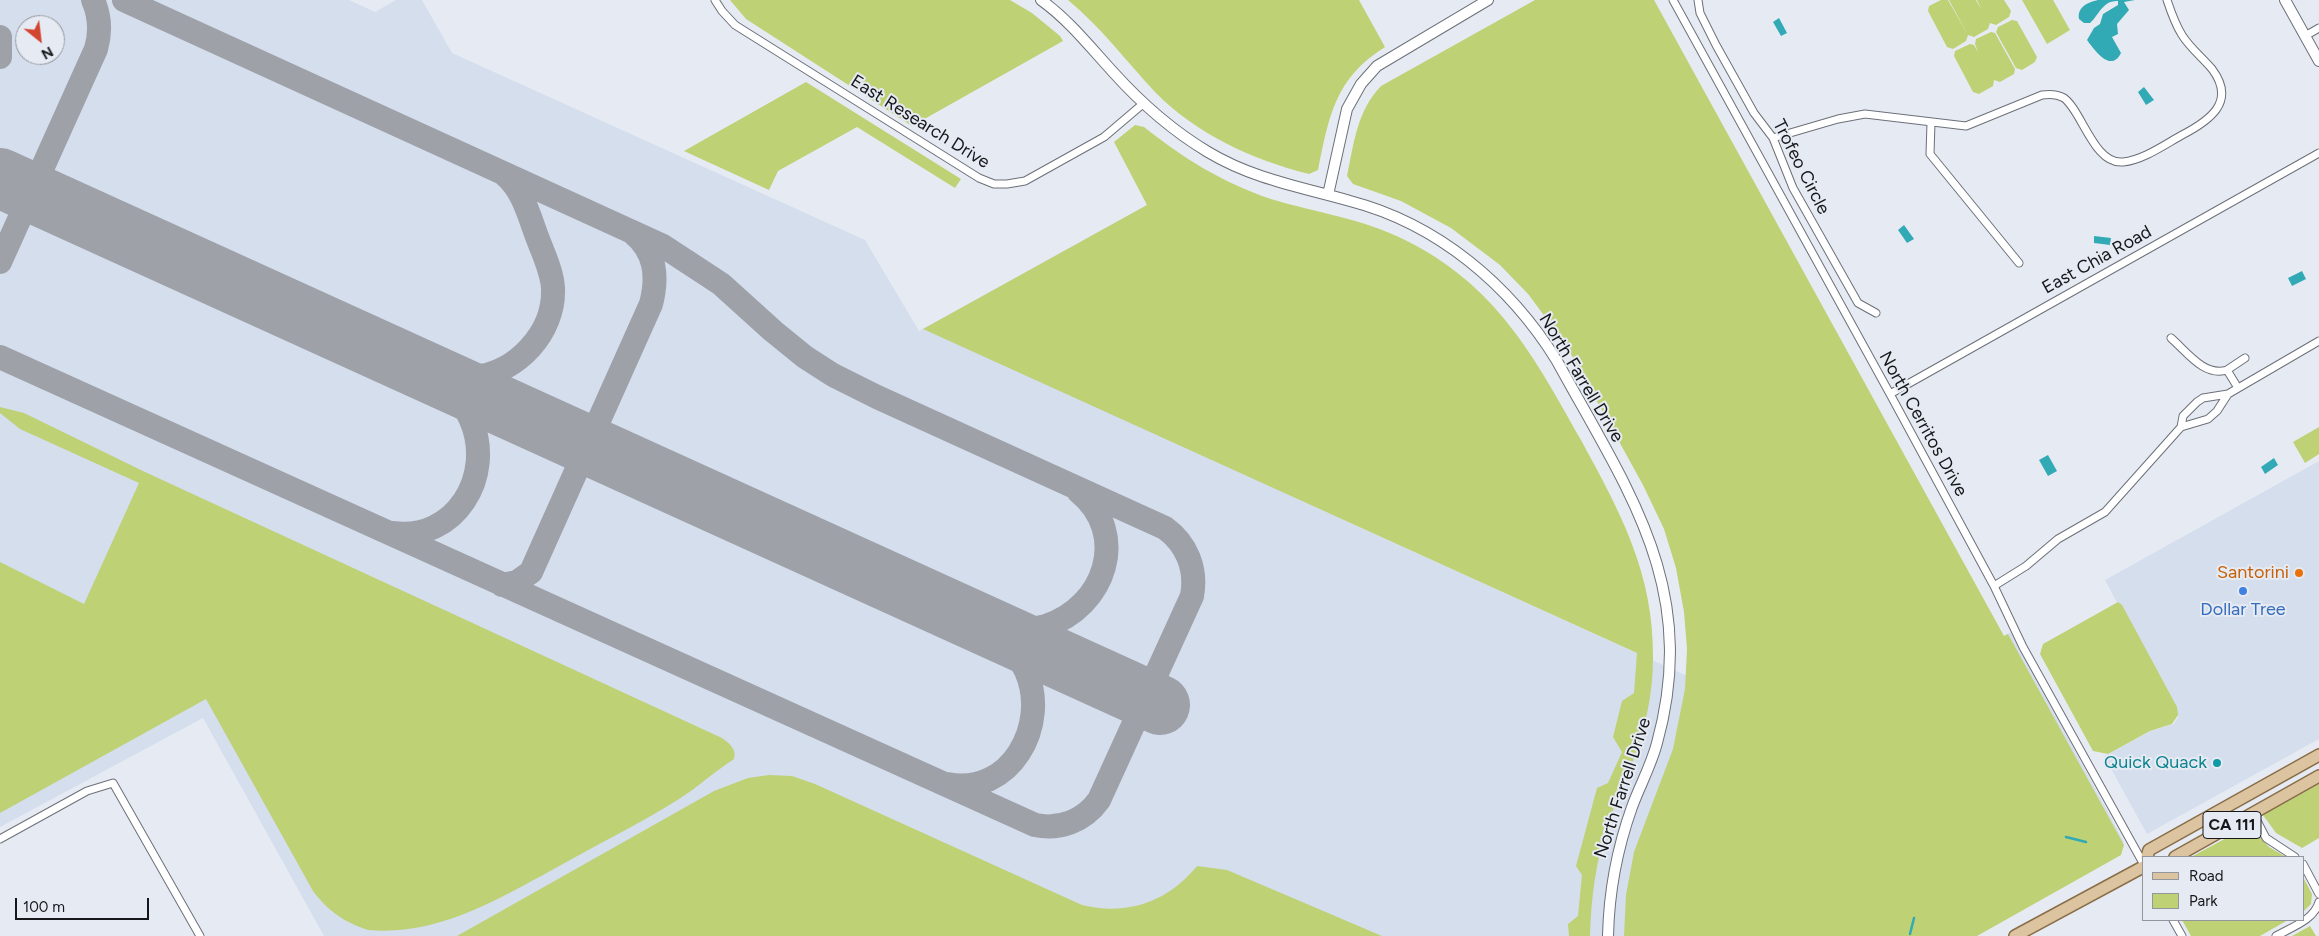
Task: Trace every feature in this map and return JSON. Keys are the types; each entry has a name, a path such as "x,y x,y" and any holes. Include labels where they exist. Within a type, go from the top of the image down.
{"main road":[{"name":"CA 111","path":"2147,856 2149,850 2319,755"},
{"name":"CA 111","path":"2177,856 2319,776"},
{"path":"2019,935 2142,866"}],"street":[{"name":"East Research Drive","path":"715,0 735,25 979,178 994,184 1025,181 1104,137 1144,103"},
{"name":"North Farrell Drive","path":"1041,0 1083,38 1144,103 1194,142 1226,161 1268,180 1375,208 1419,228 1473,264 1507,295 1544,340 1557,361 1634,503 1651,541 1662,580 1669,621 1670,661 1668,693 1656,750 1633,804 1615,862 1610,887 1608,936"},
{"path":"1328,196 1347,109 1353,96 1368,74 1390,57 1488,0"},
{"name":"North Cerritos Drive","path":"1673,0 1890,394 1994,586 2023,647 2142,863"},
{"name":"Trofeo Circle","path":"1698,0 1700,13 1716,45 1754,113 1773,138 1793,188 1858,303 1876,313"},
{"path":"1773,138 1838,119 1865,114 1966,126 2042,95 2053,94 2065,99 2104,157 2122,163 2137,159 2204,123 2216,111 2221,90 2218,79 2181,34 2167,0"},
{"path":"2285,0 2319,61"},
{"path":"2305,36 2319,28"},
{"path":"1931,122 1930,154 2019,263"},
{"name":"East Chia Road","path":"1890,394 2319,153"},
{"path":"2171,338 2206,369 2216,372 2227,370 2245,358"},
{"path":"2181,427 2183,416 2197,402 2228,394 2319,341"},
{"path":"2227,370 2238,388"},
{"path":"1994,586 2026,566 2058,539 2104,512 2181,427 2208,419 2217,411 2228,394"},
{"path":"0,839 87,791 113,783 200,936"},
{"path":"2253,813 2266,838 2293,856"},
{"path":"2304,866 2319,894"},
{"path":"2304,921 2309,918 2319,902"},
{"path":"2174,921 2182,936"},
{"path":"2276,936 2304,921"}],"shaded area":[{"path":"0,0 349,0 375,12 396,0 422,0 452,53 865,240 919,331 1147,205 1313,506 1751,705 1781,759 2011,632 2124,842 1974,936 324,936 203,718 0,827"},
{"path":"2319,461 2319,739 2147,834 2104,756 2151,731 2174,724 2178,717 2105,580"}],"green space":[{"path":"730,0 1010,0 1032,13 1060,36 1063,41 912,126 746,19"},
{"path":"1068,0 1359,0 1385,47 1368,59 1345,85 1331,116 1318,170 1309,174 1246,153 1226,144 1188,121 1155,92 1102,33"},
{"path":"1535,0 1654,0 2004,636 2008,634 2124,845 2121,855 1977,936 1624,936 1626,895 1634,852 1673,749 1685,689 1687,649 1684,612 1676,568 1664,529 1643,485 1567,347 1529,295 1500,265 1451,228 1401,201 1353,184 1347,176 1362,117 1373,96 1381,86"},
{"path":"1941,0 1948,0 1968,35 1966,41 1953,49 1947,47 1928,11 1929,6"},
{"path":"1949,0 1976,0 1981,9 1977,0 2004,0 2011,11 2009,17 1996,25 1990,23 1988,29 1974,37 1968,35"},
{"path":"2022,0 2053,0 2070,30 2047,44"},
{"path":"2012,20 2017,21 2037,57 2035,62 2022,70 2016,68 1996,32 1998,27"},
{"path":"1991,32 1995,33 2015,69 2014,74 2000,82 1994,80 1993,86 1979,94 1973,92 1954,56 1955,51 1970,44 1974,45 1978,52 1975,44 1976,39"},
{"path":"806,82 961,179 955,188 857,127 778,171 769,190 684,151"},
{"path":"1135,125 1144,127 1204,169 1253,193 1372,226 1405,240 1437,258 1464,278 1510,325 1529,352 1581,440 1621,518 1641,571 1648,598 1652,627 1653,658 1652,685 1641,738 1611,816 1600,851 1593,893 1590,936 1569,936 1568,924 1578,916 1582,875 1576,866 1597,788 1608,783 1622,752 1613,737 1622,701 1634,693 1637,653 923,329 1147,205 1114,142"},
{"path":"0,407 24,413 145,472 722,738 733,749 734,759 663,809 509,893 442,922 418,928 393,930 368,930 359,927 337,915 313,891 206,699 0,813 0,562 84,604 139,483 20,429 0,413"},
{"path":"2319,427 2319,454 2305,463 2293,442"},
{"path":"2118,602 2122,605 2177,707 2178,715 2172,724 2150,731 2108,754 2093,751 2040,654 2043,644"},
{"path":"769,775 792,776 815,784 1082,905 1115,909 1146,903 1173,889 1197,866 1227,870 1382,936 457,936 714,791 748,778"},
{"path":"2319,784 2319,838 2302,848 2276,833 2263,815"},
{"path":"2245,828 2251,833 2255,831 2269,847 2284,856 2193,856"},
{"path":"2304,879 2312,894 2311,904 2304,911"},
{"path":"2183,921 2286,921 2260,936 2191,936"},
{"path":"2310,926 2316,936 2292,936"}],"water":[{"path":"2098,0 2135,0 2124,2 2129,10 2117,24 2118,34 2112,37 2121,53 2113,61 2103,58 2087,40 2094,28 2100,24 2103,14 2118,5 2118,1 2105,5 2090,23 2084,23 2079,19 2081,8"},
{"path":"1779,18 1787,33 1781,36 1773,22"},
{"path":"2144,87 2154,100 2146,105 2138,92"},
{"path":"1904,225 1914,239 1907,243 1898,230"},
{"path":"2094,236 2111,238 2110,245 2094,243"},
{"path":"2302,271 2306,279 2292,286 2288,278"},
{"path":"2048,455 2057,471 2048,476 2039,460"},
{"path":"2274,458 2278,465 2265,474 2261,467"}],"waterway":[{"path":"2066,837 2086,842"},
{"path":"1910,934 1914,918"}],"taxiway":[{"path":"0,262 96,49 99,24 93,0"},
{"path":"0,357 1035,825 1053,826 1071,822 1086,813 1099,800 1192,596 1193,576 1189,558 1185,549 1173,534 1165,528 877,397 833,375 805,357 721,284 663,246 124,0"},
{"path":"0,37 0,57"},
{"path":"425,371 443,375 474,377 490,374 505,368 530,348 548,320 553,288 549,267 524,201 504,174"},
{"path":"502,585 517,582 531,572 651,304 654,284 651,257 641,240 633,233"},
{"path":"392,533 414,533 434,527 451,516 464,501 473,483 478,463 477,441 467,412 452,394 427,373"},
{"path":"978,622 1012,628 1037,628 1066,617 1083,603 1096,586 1104,568 1107,548 1104,528 1095,509 1079,492"},
{"path":"947,784 969,785 989,779 1006,768 1019,753 1028,734 1033,713 1032,692 1026,671 1009,646 985,627"}],"runway":[{"path":"0,178 1160,705"}],"place":[{"name":"Santorini","path":"2299,573"},
{"name":"Dollar Tree","path":"2243,591"},
{"name":"Quick Quack","path":"2217,763"}]}
